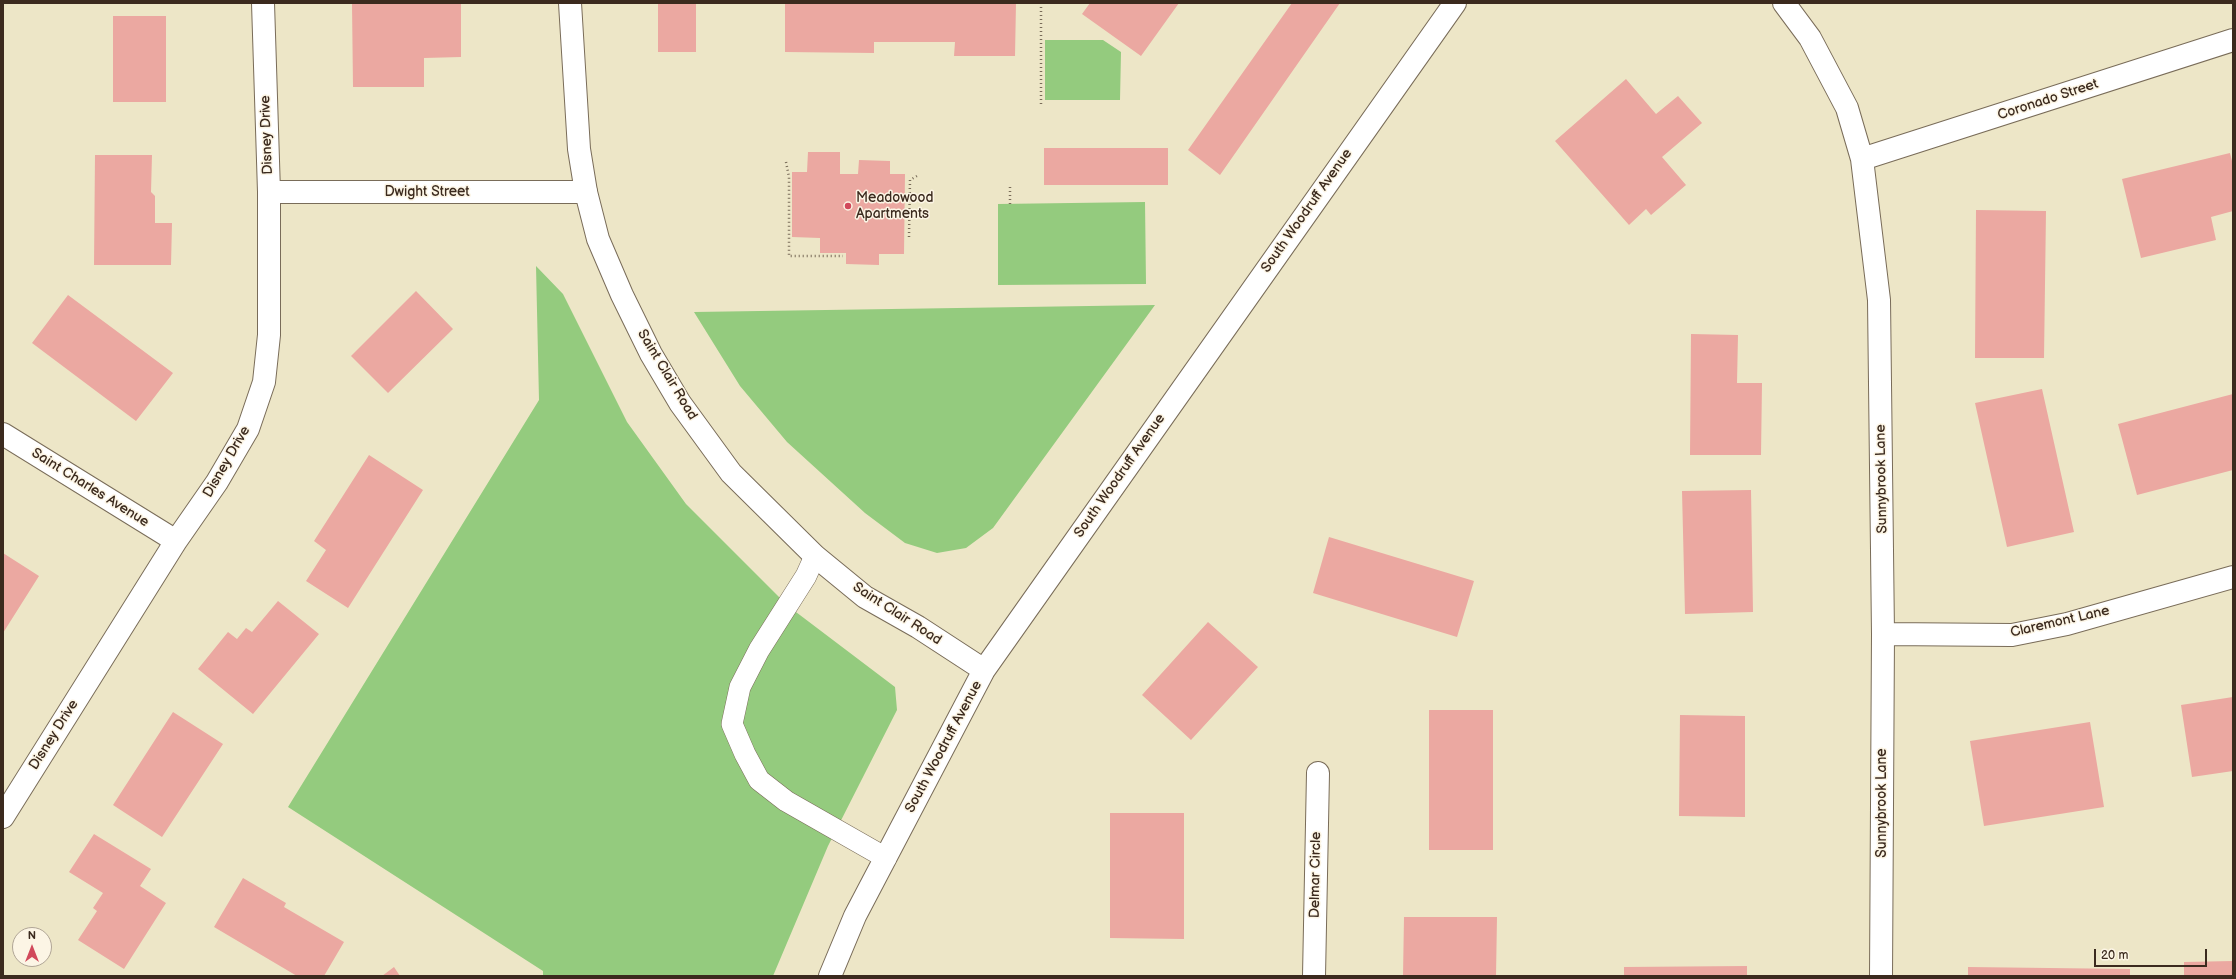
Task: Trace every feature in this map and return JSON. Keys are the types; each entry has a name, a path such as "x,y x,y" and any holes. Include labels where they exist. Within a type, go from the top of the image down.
{"street":[{"name":"Disney Drive","path":"3,817 176,541 217,482 248,429 264,382 269,335 269,192 263,3"},
{"name":"Saint Clair Road","path":"570,3 579,149 586,192 598,239 622,295 651,354 680,403 731,473 815,556 865,597 918,627 984,670"},
{"name":"South Woodruff Avenue","path":"830,976 855,916 984,670 1454,3"},
{"name":"Sunnybrook Lane","path":"1784,3 1810,38 1847,108 1862,159 1879,300 1883,634 1881,976"},
{"name":"Coronado Street","path":"1862,159 2233,40"},
{"name":"Dwight Street","path":"269,192 586,192"},
{"name":"Saint Charles Avenue","path":"3,434 176,541"},
{"name":"Claremont Lane","path":"1883,634 2012,635 2067,624 2233,577"},
{"name":"Delmar Circle","path":"1314,976 1318,773"}],"lane":[{"path":"815,556 806,576 760,650 740,687 732,724 745,754 760,780 786,801 886,858"}],"path":[{"path":"1041,3 1041,104"},
{"path":"786,162 789,177 789,256 843,256"},
{"path":"909,237 910,180 917,176"},
{"path":"1010,187 1010,204"}],"green space":[{"path":"1045,40 1103,40 1121,52 1120,100 1045,100"},
{"path":"1145,202 1146,284 998,285 998,204"},
{"path":"536,266 563,294 627,422 686,504 788,606 895,687 897,710 828,846 773,976 543,976 543,971 288,807 539,400"},
{"path":"1155,305 993,528 966,548 937,553 905,543 865,513 787,442 740,386 694,312"}],"building":[{"path":"461,3 461,57 424,58 424,87 353,87 352,4"},
{"path":"658,3 696,3 696,52 658,52"},
{"path":"785,3 1016,3 1015,56 954,56 955,42 874,42 874,53 785,52"},
{"path":"1090,3 1179,3 1141,56 1082,14"},
{"path":"1292,3 1340,3 1220,175 1188,150"},
{"path":"113,16 166,16 166,102 113,102"},
{"path":"1626,79 1656,114 1678,96 1702,123 1662,157 1686,185 1651,215 1646,209 1629,225 1555,141"},
{"path":"1044,148 1168,148 1168,185 1044,185"},
{"name":"Meadowood Apartments","path":"808,152 840,152 840,174 858,174 859,160 890,161 890,174 905,174 904,254 879,254 879,265 846,264 846,253 820,253 820,238 792,237 792,172 807,172"},
{"path":"2230,153 2233,165 2233,211 2211,217 2216,240 2141,258 2122,179"},
{"path":"95,155 152,155 151,192 155,196 155,223 172,223 171,265 94,265"},
{"path":"1976,210 2046,211 2044,358 1975,358"},
{"path":"416,291 453,329 388,393 351,356"},
{"path":"68,295 173,373 136,421 32,343"},
{"path":"1691,334 1738,335 1737,383 1762,383 1761,455 1690,455"},
{"path":"2042,389 2074,532 2007,547 1975,403"},
{"path":"2233,394 2233,470 2137,495 2118,424"},
{"path":"369,455 423,490 348,608 306,581 326,550 314,541"},
{"path":"1751,490 1753,612 1685,614 1682,491"},
{"path":"1329,537 1474,581 1457,637 1313,593"},
{"path":"3,553 39,576 3,633"},
{"path":"278,601 319,634 253,714 198,669 228,632 237,639 246,628 252,632"},
{"path":"1208,622 1258,667 1191,740 1142,695"},
{"path":"2233,697 2233,771 2192,777 2181,705"},
{"path":"1429,710 1493,710 1493,850 1429,850"},
{"path":"173,712 223,744 162,837 113,805"},
{"path":"1680,715 1745,716 1745,817 1679,816"},
{"path":"2090,722 2104,807 1984,826 1970,741"},
{"path":"1110,813 1184,813 1184,939 1110,938"},
{"path":"94,834 151,869 140,886 166,903 124,969 78,940 97,911 93,908 103,893 69,872"},
{"path":"243,878 286,903 284,907 344,942 324,976 297,976 214,927"},
{"path":"1404,917 1497,917 1496,976 1403,976"},
{"path":"2233,961 2233,976 2184,976 2184,962"},
{"path":"1747,966 1747,976 1624,976 1624,967"},
{"path":"394,967 400,976 382,976"},
{"path":"1968,967 2130,969 2130,976 1968,976"}],"place":[{"name":"Meadowood Apartments","path":"848,206"}]}
